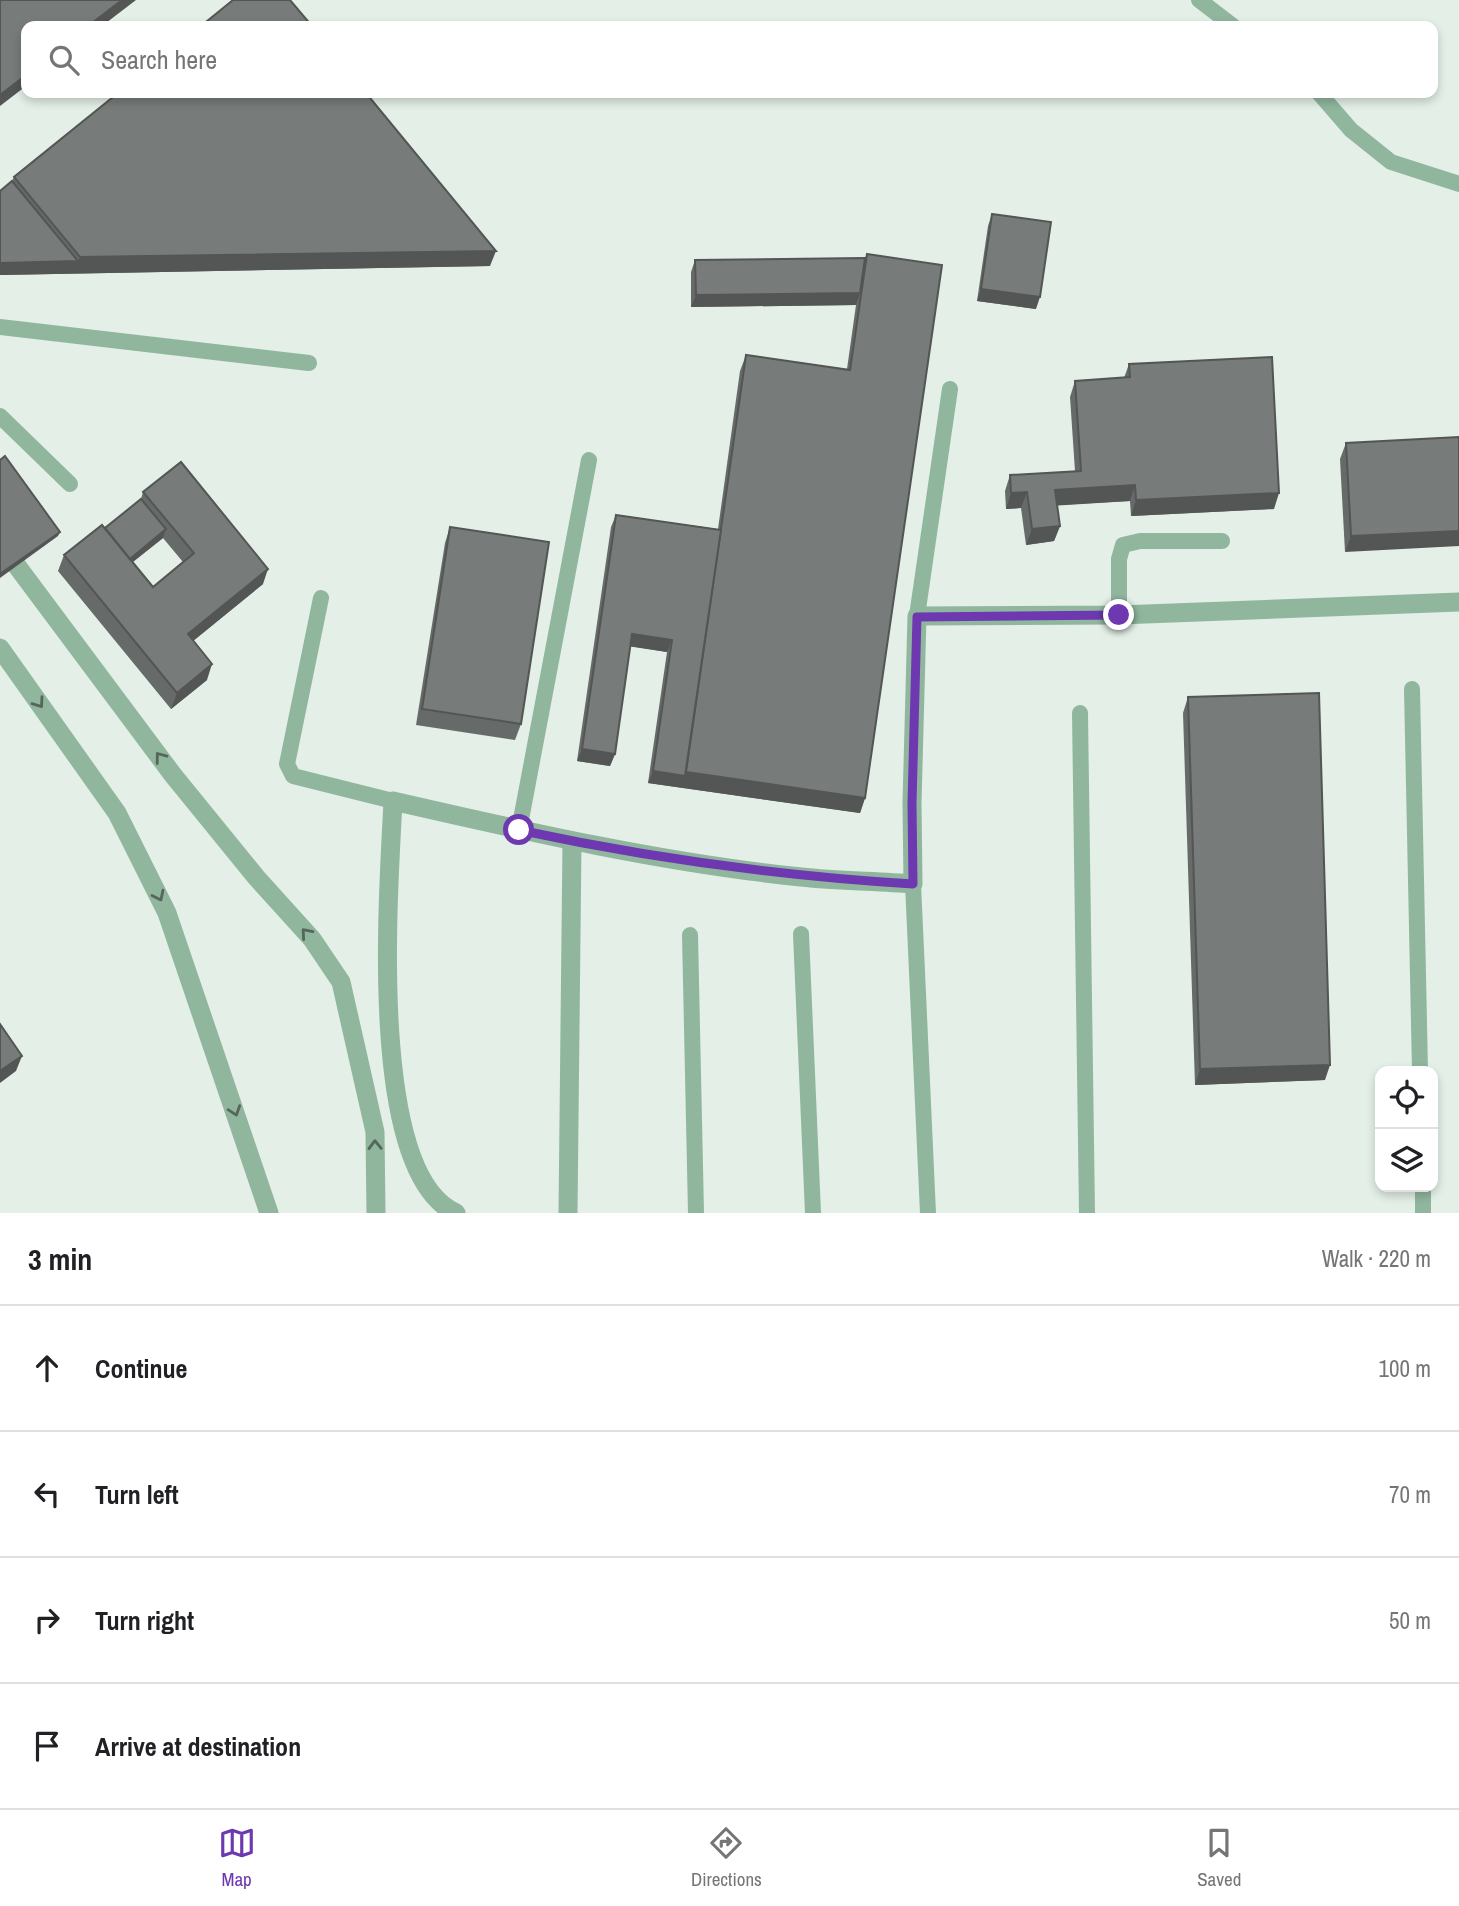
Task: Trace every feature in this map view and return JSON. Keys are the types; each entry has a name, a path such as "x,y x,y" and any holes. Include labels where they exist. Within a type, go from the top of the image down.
{"street":[{"path":"17,566 173,775 256,877 312,939 341,982 375,1132 376,1213"},
{"path":"456,1213 444,1208 424,1186 406,1137 395,1084 385,948 393,801 572,841 802,877 913,884 912,803 917,617 1119,615 1459,602"},
{"path":"0,648 117,813 167,913 269,1213"},
{"path":"568,1213 572,841"}],"lane":[{"path":"1199,0 1226,21"},
{"path":"1323,98 1351,130 1391,162 1459,184"},
{"path":"0,327 309,363"},
{"path":"917,617 950,389"},
{"path":"0,416 70,484"},
{"path":"519,830 589,460"},
{"path":"1119,615 1119,559 1123,545 1130,542 1222,541"},
{"path":"321,598 287,764 293,776 393,801"},
{"path":"1412,689 1420,1066"},
{"path":"1080,713 1087,1213"},
{"path":"913,884 928,1213"},
{"path":"801,934 813,1213"},
{"path":"690,935 696,1213"},
{"path":"1423,1192 1423,1213"}],"shaded area":[{"path":"0,0 1459,0 1459,1213 0,1213"}],"building":[{"path":"0,0 122,0 95,21 21,21 21,79 0,95"},
{"path":"233,0 290,0 308,21 207,21"},
{"path":"112,98 370,98 496,251 80,257 14,177"},
{"path":"12,181 78,261 0,263 0,191"},
{"path":"992,214 1051,222 1040,297 981,289"},
{"path":"867,254 942,265 865,798 686,772 746,355 850,370"},
{"path":"865,258 860,293 696,295 695,260"},
{"path":"1272,357 1279,493 1136,500 1135,485 1055,490 1060,526 1032,529 1027,492 1011,493 1010,475 1081,471 1075,381 1130,377 1129,364"},
{"path":"1459,437 1459,531 1351,536 1346,443"},
{"path":"5,456 60,532 0,574 0,460"},
{"path":"181,462 268,569 188,634 212,664 177,693 64,555 102,525 153,587 194,553 143,492"},
{"path":"141,499 166,529 130,559 105,528"},
{"path":"616,515 721,530 685,776 653,771 672,640 632,634 615,754 582,749"},
{"path":"450,527 549,542 521,724 422,709"},
{"path":"1319,693 1330,1065 1200,1069 1188,697"},
{"path":"0,1024 22,1056 0,1071"}],"route":[{"path":"519,830 572,841 802,877 913,884 912,803 917,617 1119,615"}]}
